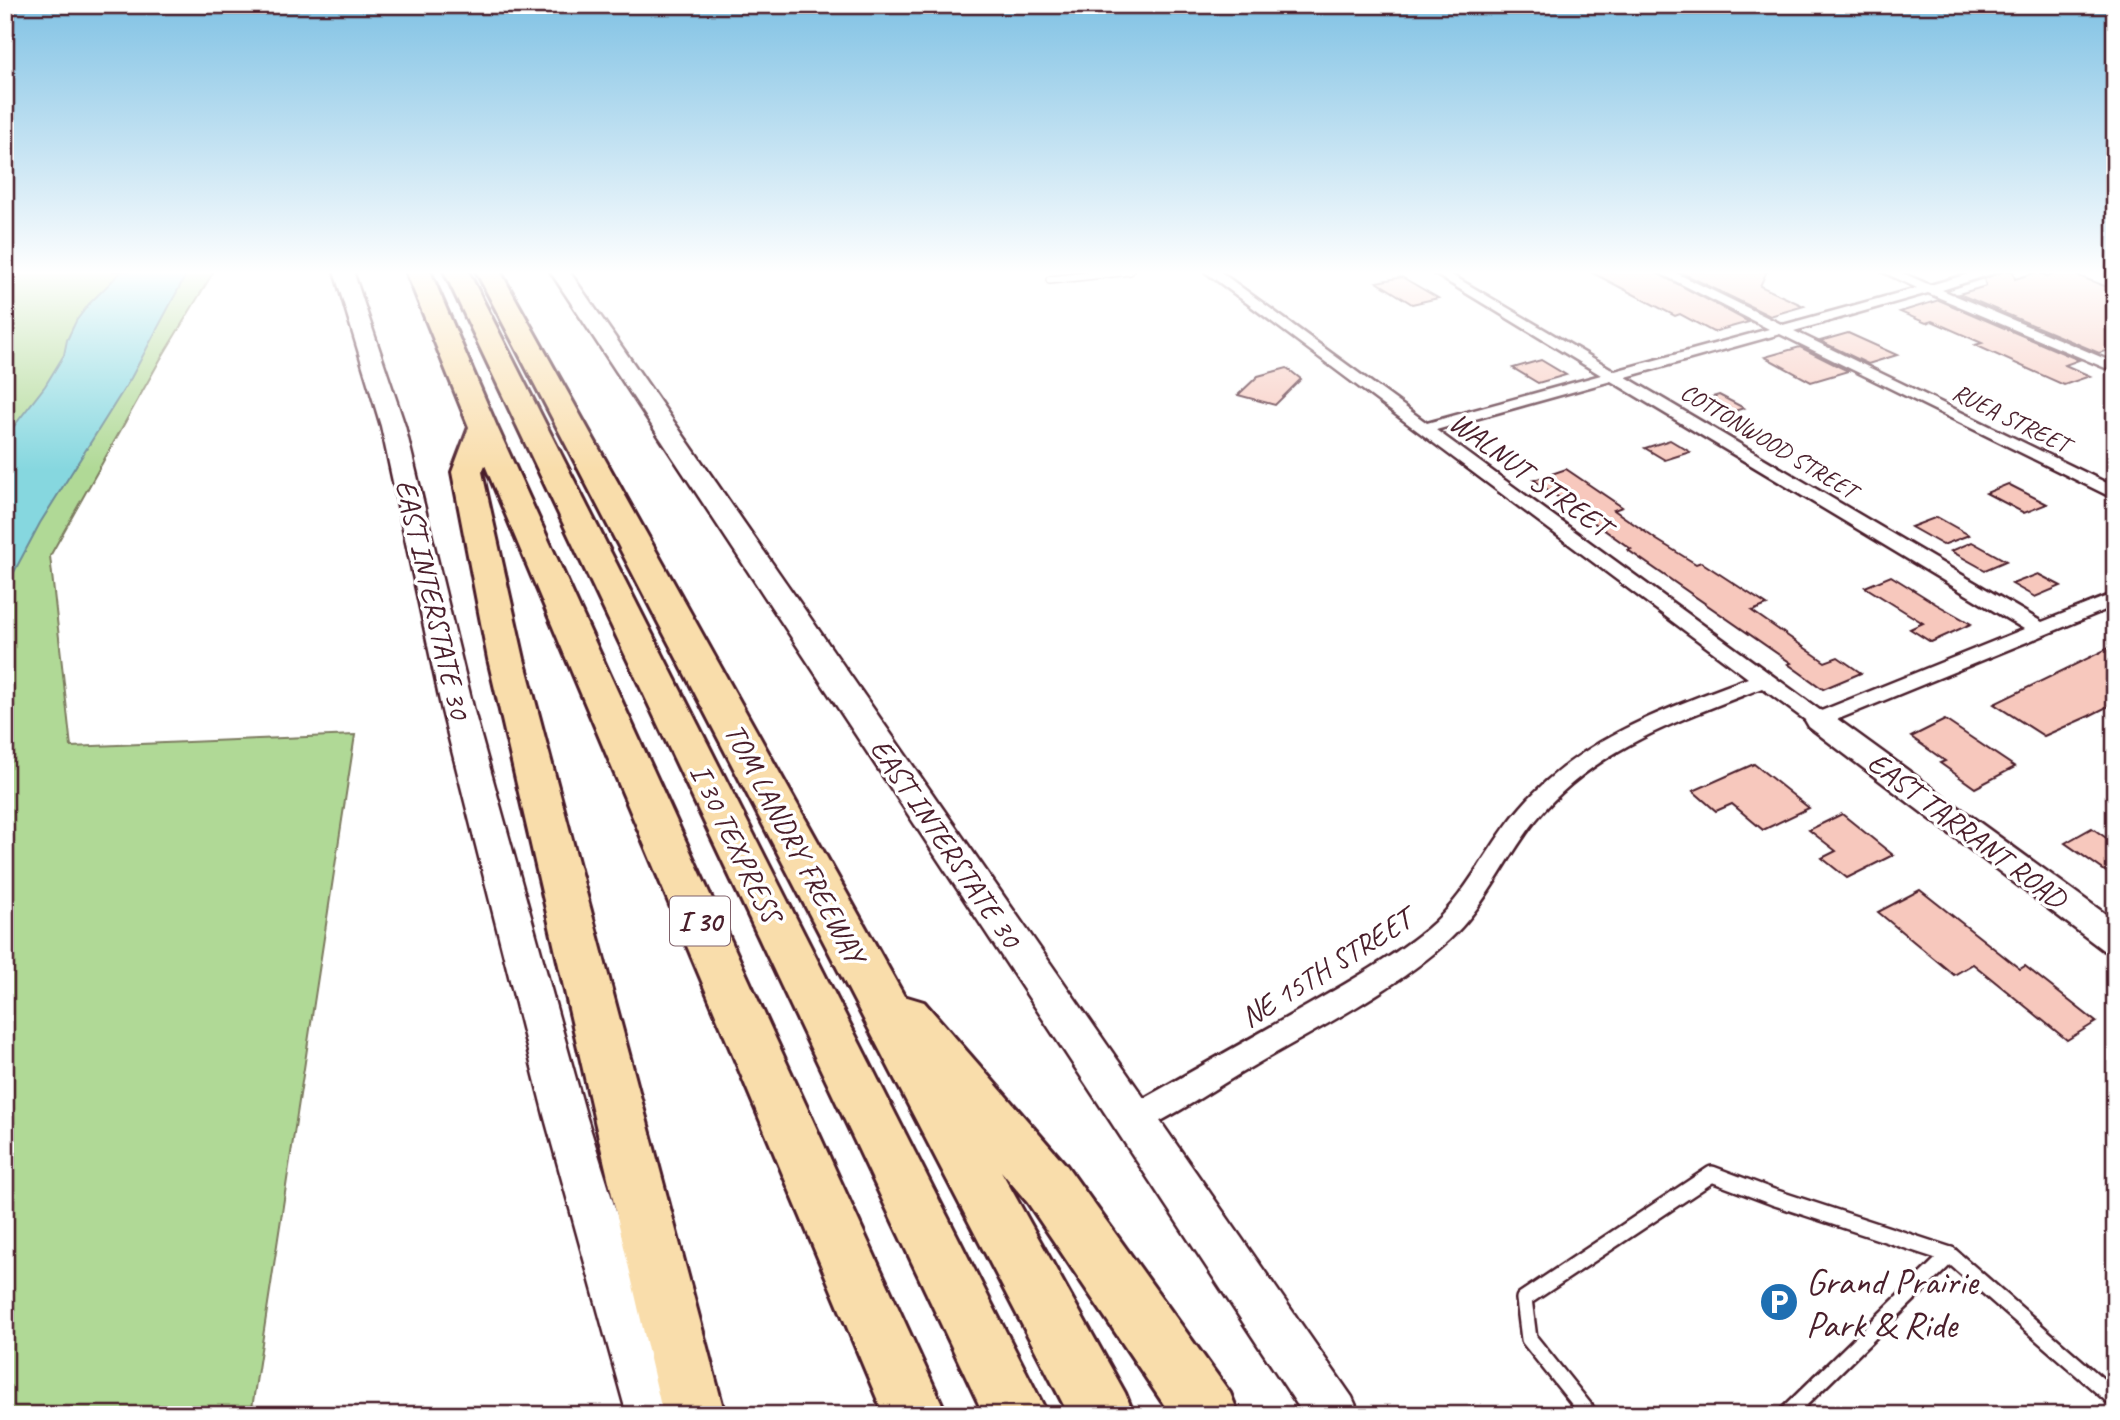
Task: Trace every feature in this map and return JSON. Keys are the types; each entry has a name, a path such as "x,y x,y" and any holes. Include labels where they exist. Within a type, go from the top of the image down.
{"highway":[{"name":"I 30","path":"446,337 916,1415"},
{"name":"I 30 TEXPRESS","path":"488,337 1017,1415"},
{"name":"TOM LANDRY FREEWAY","path":"524,337 1103,1415"},
{"path":"483,427 467,472 506,659 694,1415"},
{"path":"856,957 1047,1184 1208,1415"}],"main road":[{"name":"EAST INTERSTATE 30","path":"364,337 393,426 472,765 565,1115 653,1415"},
{"name":"EAST INTERSTATE 30","path":"604,337 1334,1415"}],"street":[{"name":"WALNUT STREET","path":"1299,337 1819,720"},
{"name":"COTTONWOOD STREET","path":"1547,337 2041,630"},
{"path":"1423,429 1754,337"},
{"name":"RUEA STREET","path":"1795,337 2115,495"},
{"path":"2043,337 2115,368"},
{"path":"1819,720 2115,599"},
{"name":"NE 15TH STREET","path":"1133,1120 1370,984 1441,932 1482,887 1527,815 1557,782 1595,752 1642,727 1764,680"},
{"name":"EAST TARRANT ROAD","path":"1819,720 2115,940"}],"lane":[{"path":"1590,1415 1529,1339 1524,1299 1712,1174 1773,1197 1950,1255 2115,1399"},
{"path":"1786,1415 1950,1255"}],"green space":[{"path":"5,337 174,337 50,556 71,747 355,735 251,1415 5,1415"}],"water":[{"path":"68,337 153,337 131,378 40,523 5,589 5,443 11,430 45,386 64,355"}],"building":[{"path":"1833,337 1858,337 1897,355 1868,364 1820,341"},
{"path":"1969,337 2026,337 2079,360 2065,365 2090,376 2064,385 1975,345 1982,343"},
{"path":"2062,337 2115,337 2115,348 2099,353"},
{"path":"1800,347 1848,371 1811,382 1765,357"},
{"path":"1541,360 1566,375 1538,383 1513,368"},
{"path":"1287,368 1301,379 1275,405 1238,395 1258,376"},
{"path":"1719,395 1744,408 1719,416 1695,402"},
{"path":"1670,440 1690,452 1665,460 1645,448"},
{"path":"1566,469 1622,507 1614,510 1657,540 1696,564 1701,562 1767,605 1752,611 1825,662 1838,657 1861,673 1823,689 1788,664 1791,663 1628,550 1631,549 1534,480"},
{"path":"2008,484 2047,504 2024,513 1986,493"},
{"path":"1937,517 1969,535 1943,545 1911,527"},
{"path":"1972,542 2006,561 1985,570 1951,551"},
{"path":"2038,574 2061,586 2035,597 2012,584"},
{"path":"1891,576 1971,624 1931,642 1910,629 1923,623 1865,587"},
{"path":"2115,645 2115,703 2089,716 2044,736 1994,704"},
{"path":"1945,720 2015,767 1975,788 1940,763 1945,761 1911,737"},
{"path":"1754,764 1809,808 1763,830 1732,804 1716,811 1693,791"},
{"path":"1842,814 1893,855 1847,878 1822,858 1836,851 1809,830"},
{"path":"2092,828 2115,844 2115,878 2065,843"},
{"path":"1920,890 2020,969 2025,966 2096,1022 2067,1040 1973,964 1954,975 1878,912"}],"place":[{"name":"Grand Prairie Park & Ride","path":"1779,1302"}]}
